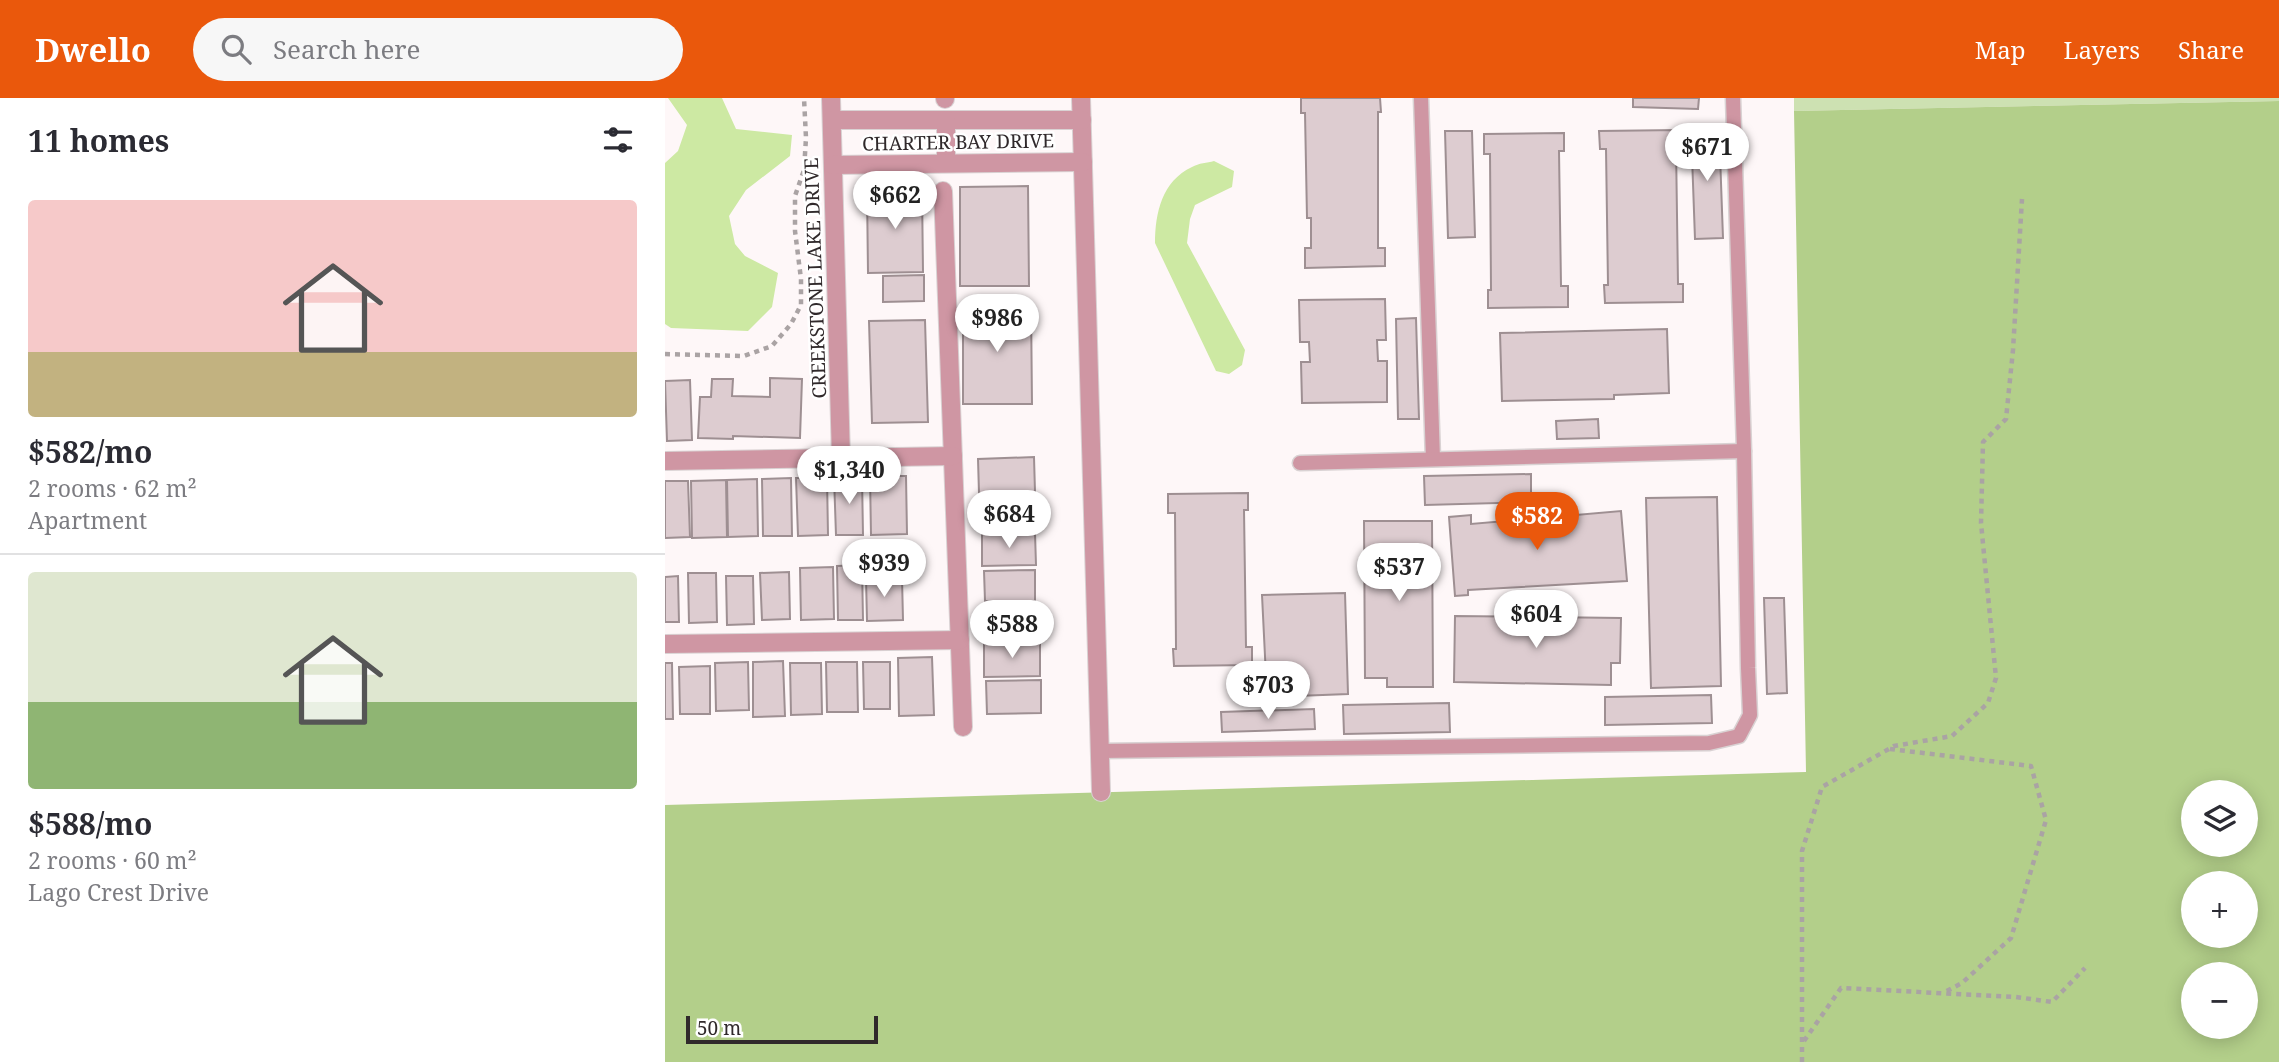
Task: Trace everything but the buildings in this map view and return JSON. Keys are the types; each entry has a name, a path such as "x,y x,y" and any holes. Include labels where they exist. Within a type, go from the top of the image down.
{"street":[{"name":"CREEKSTONE LAKE DRIVE","path":"831,98 841,458"},
{"path":"1081,98 1101,792"},
{"name":"CHARTER BAY DRIVE","path":"832,120 1082,120"},
{"path":"946,120 946,163"},
{"name":"CHARTER BAY DRIVE","path":"833,165 1083,162"},
{"path":"943,191 963,727"},
{"path":"665,461 953,456"},
{"path":"665,644 960,640"}],"lane":[{"path":"1421,98 1433,459"},
{"path":"1100,751 1709,743 1739,736 1750,715 1751,694 1748,668 1733,98"},
{"path":"1300,463 1744,451"}],"path":[{"path":"665,354 744,356 772,346 791,324 801,305 795,196 804,170 804,98"},
{"path":"1803,1062 1801,851 1822,787 1894,746 1952,736 1988,704 1996,678 1980,523 1983,442 2006,419 2022,199"},
{"path":"1889,748 2031,766 2046,820 2011,938 1962,983 1943,993"},
{"path":"1803,1042 1841,988 2016,997 2052,1002 2085,968"}],"shaded area":[{"path":"668,98 722,98 736,129 792,135 790,156 746,190 729,216 735,244 745,256 778,273 772,307 748,331 671,328 665,324 665,163 678,151 687,125"},
{"path":"1794,98 2279,98 2279,101 1794,111"},
{"path":"2279,101 2279,1062 665,1062 665,805 1806,772 1794,111"},
{"path":"1214,161 1234,171 1232,187 1195,205 1187,243 1245,350 1242,365 1229,374 1216,371 1155,243 1159,209 1167,189 1182,173"}]}
